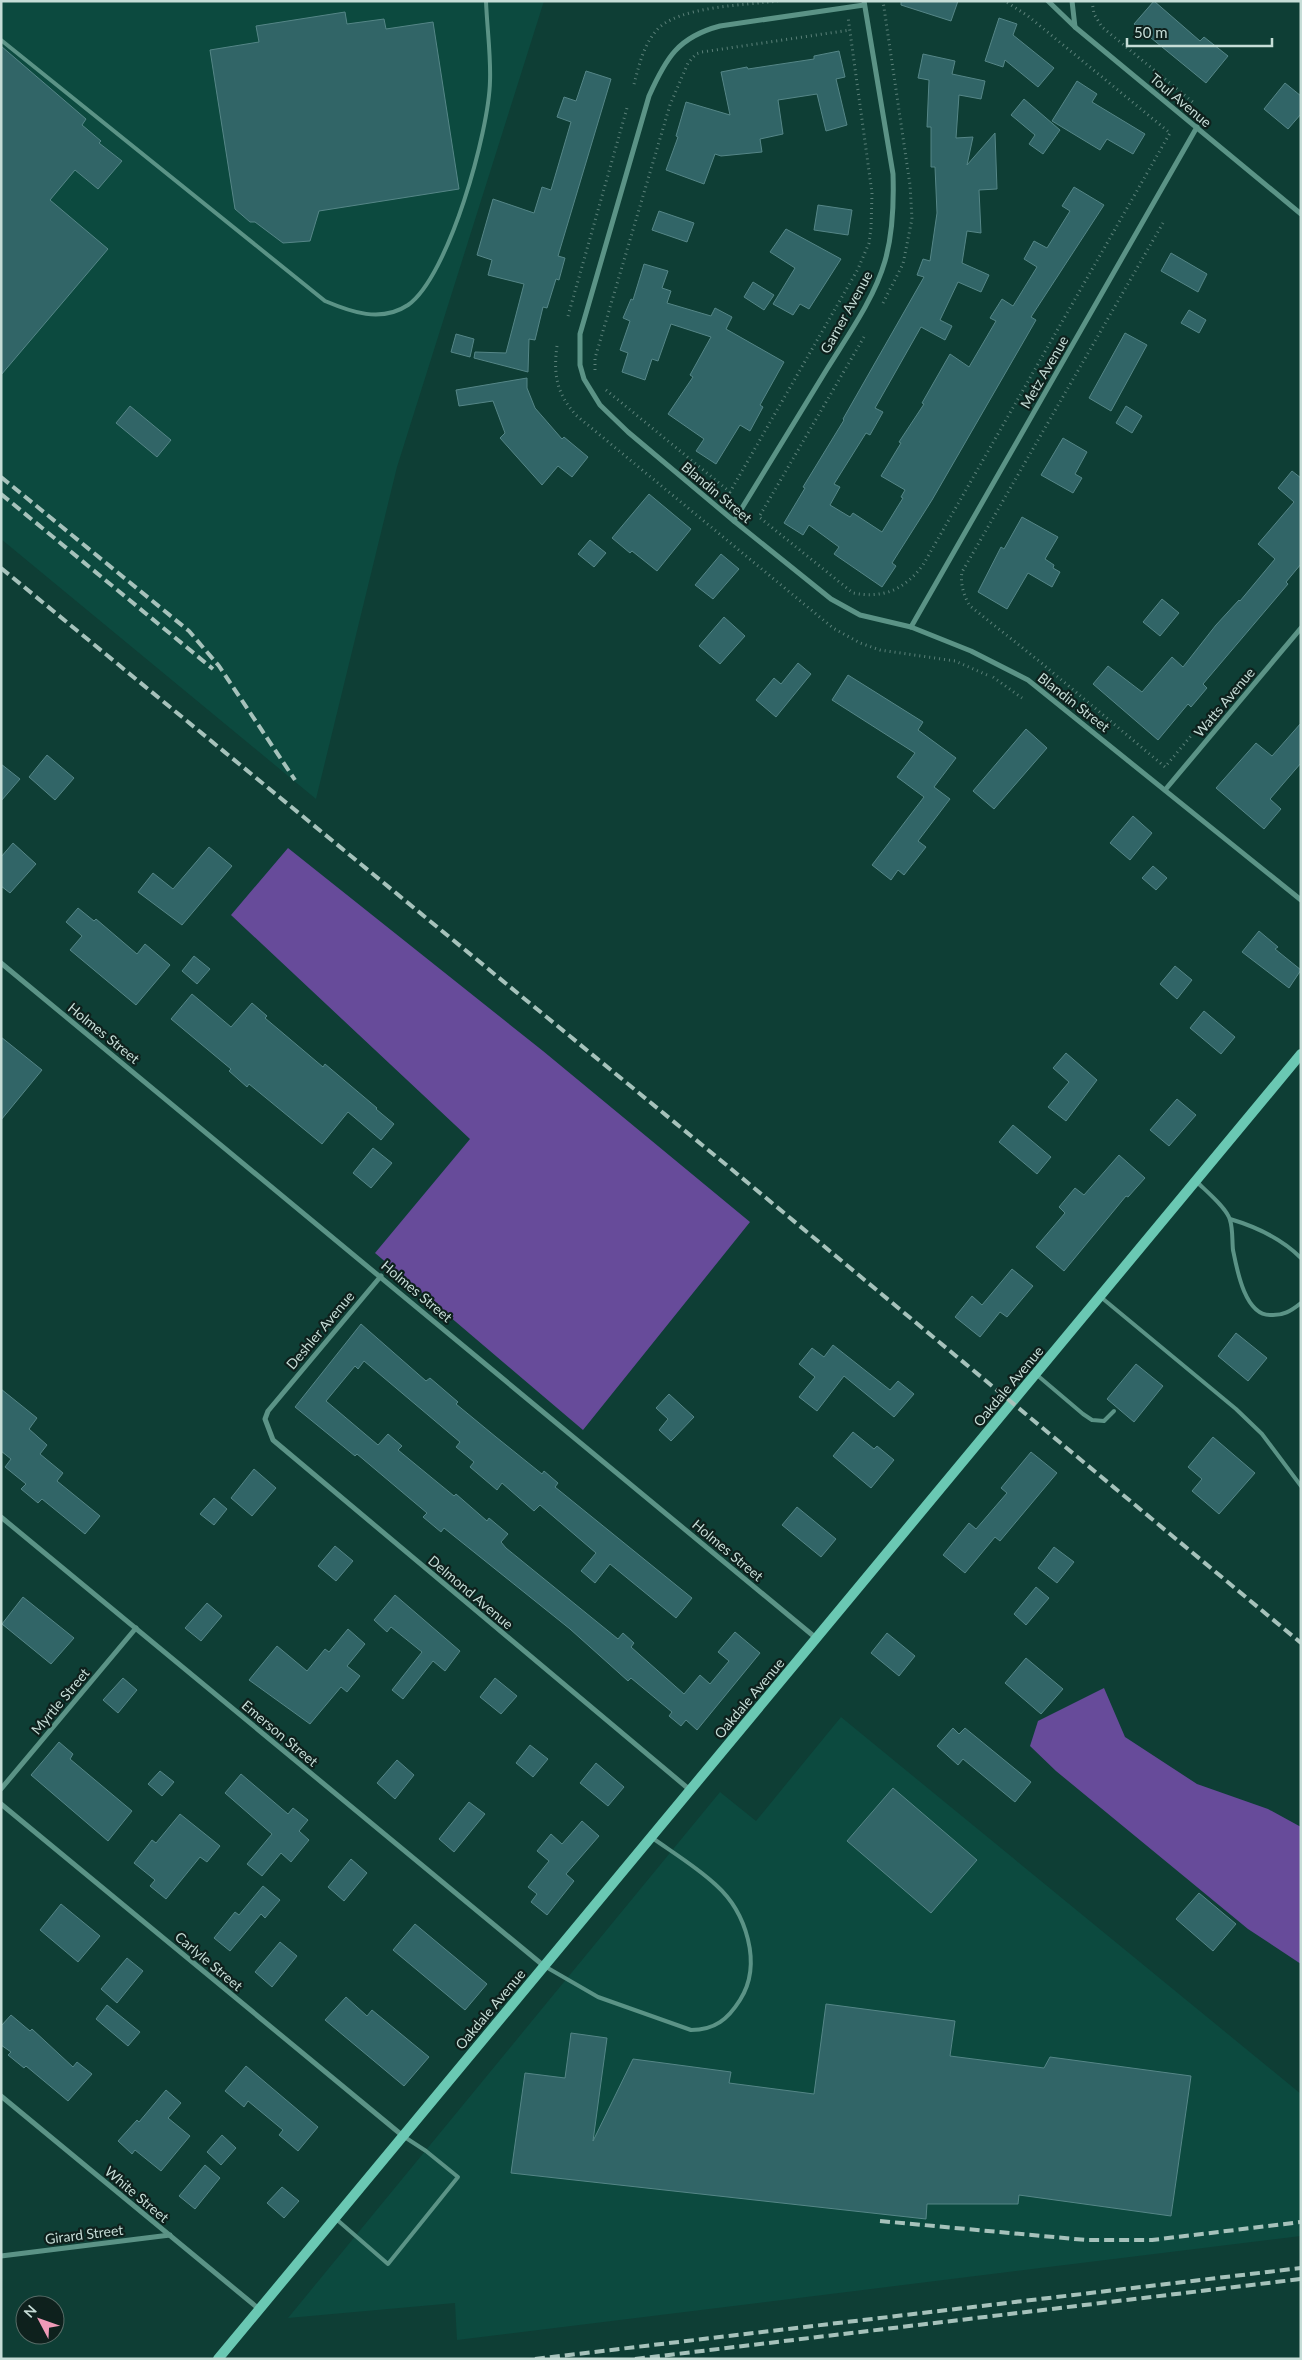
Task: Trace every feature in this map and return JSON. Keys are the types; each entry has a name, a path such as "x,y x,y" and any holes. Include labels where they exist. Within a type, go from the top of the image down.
{"street":[{"name":"Toul Avenue","path":"1048,1 1076,27 1301,214"},
{"path":"1072,1 1076,27"},
{"name":"Garner Avenue","path":"734,521 854,324 879,278 885,261 894,200 893,174 864,3"},
{"name":"Blandin Street","path":"864,3 720,26 702,31 688,38 666,60 648,96 580,334 580,365 584,379 600,405 628,432 831,599 860,615 911,627 971,651 1028,680 1301,900"},
{"name":"Metz Avenue","path":"911,627 1197,127"},
{"name":"Watts Avenue","path":"1165,790 1301,628"},
{"name":"Holmes Street","path":"1,963 816,1638"},
{"name":"Oakdale Avenue","path":"218,2359 1301,1054"},
{"name":"Deshler Avenue","path":"276,1400 381,1276"},
{"name":"Delmond Avenue","path":"276,1400 268,1410 265,1419 273,1440 281,1448 690,1790"},
{"name":"Emerson Street","path":"1,1517 544,1966"},
{"name":"Myrtle Street","path":"1,1790 136,1628"},
{"name":"Carlyle Street","path":"1,1804 403,2136"},
{"name":"White Street","path":"1,2096 259,2309"},
{"name":"Girard Street","path":"1,2256 170,2235"}],"lane":[{"path":"1,40 324,301 368,316 392,311 408,305 426,286 445,249 475,170 490,82 486,1"},
{"path":"1196,1181 1230,1219 1253,1226 1287,1245 1301,1258"},
{"path":"1230,1219 1233,1250 1242,1287 1253,1307 1264,1315 1276,1316 1288,1313 1301,1303"},
{"path":"1100,1296 1236,1408 1262,1434 1301,1486"},
{"path":"1035,1374 1092,1420 1104,1421 1114,1411"},
{"path":"544,1966 598,1997 691,2030 706,2030 719,2024 734,2010 744,1993 751,1973 750,1951 739,1917 716,1885 651,1837"},
{"path":"335,2218 388,2264 458,2177 426,2151 403,2136"}],"path":[{"path":"880,308 903,264 912,219 910,185 883,1"},
{"path":"868,331 759,517 853,594 872,595 900,588 923,565 1170,133 1028,16 1005,1"},
{"path":"1092,1 1094,14 1102,27 1194,103"},
{"path":"597,378 596,358 670,105 688,63 696,54 702,52 850,30 872,193 869,243 858,269 730,492 601,386"},
{"path":"568,316 627,108"},
{"path":"1163,223 961,577 965,597 970,606 1039,661 1165,767 1195,731"}],"shaded area":[{"path":"1,1 544,1 397,467 316,799 1,539"},
{"path":"288,848 543,1051 750,1222 583,1430 375,1253 470,1139 231,915"},
{"path":"1104,1688 1125,1737 1197,1784 1268,1809 1301,1827 1301,1964 1248,1929 1056,1771 1030,1746 1038,1721"},
{"path":"841,1717 1301,2094 1301,2236 457,2340 455,2303 288,2318 720,1792 756,1821"}],"building":[{"path":"901,1 958,1 951,21 901,5"},
{"path":"1154,1 1200,41 1204,37 1228,56 1206,83 1134,24"},
{"path":"345,12 347,24 384,19 386,29 433,22 459,189 319,211 310,241 283,243 255,222 250,222 235,209 210,50 259,42 256,26"},
{"path":"999,18 1017,24 1013,35 1054,68 1038,87 1005,60 1003,67 985,61"},
{"path":"1,46 86,119 82,125 101,141 99,143 122,161 98,189 75,170 50,200 108,249 1,375"},
{"path":"839,51 845,77 836,79 847,125 826,131 817,94 778,100 783,134 760,139 762,152 721,156 715,154 704,184 666,170 678,137 676,136 686,102 730,115 721,72 814,59 814,56"},
{"path":"923,54 955,61 952,74 985,81 981,99 959,95 956,138 973,137 967,165 995,133 997,189 979,190 981,233 967,231 962,263 989,275 981,292 958,282 940,320 952,326 945,340 921,327 875,408 883,412 870,435 866,433 834,484 840,487 830,505 850,517 853,513 882,532 903,498 901,497 905,490 881,476 901,443 899,442 924,404 922,403 950,354 969,367 996,321 990,318 1002,299 1013,306 1037,267 1024,259 1034,241 1047,248 1070,211 1062,206 1074,187 1104,205 1031,317 1036,320 932,500 892,563 896,566 882,587 834,554 839,547 809,525 803,535 784,523 924,277 917,275 923,259 930,261 937,213 935,167 931,167 931,127 927,127 929,80 918,78"},
{"path":"586,71 611,79 558,256 565,258 559,280 556,279 547,308 543,307 535,340 529,339 528,372 474,358 475,352 506,353 524,284 488,275 492,260 477,255 493,199 534,213 542,187 551,190 571,122 557,117 564,97 576,101"},
{"path":"1077,81 1097,94 1092,102 1145,134 1133,154 1107,139 1100,150 1052,121"},
{"path":"1285,83 1301,96 1301,114 1288,129 1264,109"},
{"path":"1024,99 1060,130 1043,154 1029,144 1035,135 1011,115"},
{"path":"818,205 852,210 848,235 814,230"},
{"path":"659,211 694,223 687,242 652,230"},
{"path":"786,229 841,259 809,309 800,304 793,315 773,304 795,268 770,252"},
{"path":"1171,253 1207,274 1198,292 1161,271"},
{"path":"644,264 668,271 662,288 671,291 667,303 711,316 715,308 732,317 726,329 784,362 760,405 763,407 750,431 740,425 716,464 696,451 704,439 668,414 693,377 690,375 711,337 671,324 658,361 652,359 645,380 622,372 628,353 620,350 630,321 623,318 631,299 633,300"},
{"path":"753,282 774,295 764,310 744,297"},
{"path":"1189,310 1206,320 1199,333 1181,323"},
{"path":"1125,333 1147,345 1111,411 1089,398"},
{"path":"456,334 474,339 470,357 451,352"},
{"path":"527,378 527,388 535,408 562,439 564,437 588,457 572,477 558,466 542,485 500,438 505,433 493,401 459,406 456,390"},
{"path":"130,406 171,440 157,457 116,423"},
{"path":"1126,406 1142,416 1132,433 1116,423"},
{"path":"1063,438 1087,452 1075,474 1082,478 1073,493 1041,475"},
{"path":"1292,471 1301,478 1301,564 1286,582 1288,584 1203,684 1207,688 1191,707 1188,704 1158,740 1093,684 1108,666 1142,692 1172,657 1183,667 1216,625 1240,601 1275,559 1258,544 1294,502 1278,488"},
{"path":"649,494 691,529 657,571 612,538"},
{"path":"1022,517 1058,537 1045,559 1054,565 1053,568 1060,572 1052,587 1028,573 1007,609 978,592 1001,547 1004,549"},
{"path":"590,540 606,553 594,567 578,554"},
{"path":"721,554 739,569 713,599 695,585"},
{"path":"1162,599 1179,613 1160,636 1143,622"},
{"path":"724,617 745,636 720,664 699,646"},
{"path":"798,663 811,674 776,717 756,700 774,678 781,684"},
{"path":"848,675 923,722 918,730 956,758 934,787 950,799 918,841 926,847 904,875 898,870 891,880 872,865 924,797 897,777 915,753 832,700"},
{"path":"1301,723 1301,763 1270,799 1281,809 1264,829 1216,788 1256,743 1272,756"},
{"path":"1026,729 1047,748 994,809 973,791"},
{"path":"47,755 74,778 55,800 29,777"},
{"path":"1,764 20,779 1,801"},
{"path":"1133,816 1152,833 1130,860 1110,843"},
{"path":"13,843 36,864 10,893 1,886 1,857"},
{"path":"209,847 232,866 182,925 138,892 153,873 173,889"},
{"path":"1153,866 1167,878 1156,890 1142,878"},
{"path":"78,908 94,921 96,919 137,954 145,944 170,965 136,1005 70,950 82,936 66,922"},
{"path":"1259,931 1278,947 1275,949 1301,970 1289,988 1242,952"},
{"path":"194,956 210,969 197,984 182,971"},
{"path":"1175,966 1192,980 1177,999 1160,984"},
{"path":"192,994 231,1027 252,1003 267,1016 265,1018 323,1067 325,1064 394,1124 381,1140 348,1112 322,1144 249,1084 247,1087 229,1071 231,1069 171,1019"},
{"path":"1204,1011 1235,1037 1221,1054 1190,1028"},
{"path":"1,1037 42,1070 1,1120"},
{"path":"1066,1053 1097,1080 1066,1121 1048,1107 1069,1082 1053,1068"},
{"path":"1177,1099 1196,1115 1169,1146 1150,1130"},
{"path":"1013,1125 1051,1157 1037,1174 999,1142"},
{"path":"373,1148 392,1163 371,1188 353,1173"},
{"path":"1119,1155 1145,1178 1128,1197 1126,1196 1064,1271 1036,1247 1065,1213 1059,1207 1075,1188 1084,1195"},
{"path":"1012,1269 1033,1286 1007,1317 1000,1312 980,1337 955,1317 972,1296 982,1305"},
{"path":"361,1324 426,1381 430,1378 458,1402 456,1404 496,1437 542,1474 544,1471 558,1483 555,1487 692,1598 676,1618 610,1564 595,1583 581,1571 596,1553 540,1505 534,1511 502,1483 497,1490 470,1467 474,1462 456,1447 460,1442 364,1361 358,1369 355,1366 326,1401 378,1445 388,1434 402,1446 398,1450 454,1496 456,1494 487,1521 489,1518 508,1534 501,1542 506,1548 618,1639 623,1633 634,1643 631,1647 684,1694 700,1675 710,1684 729,1661 718,1652 735,1632 760,1653 697,1730 686,1720 681,1726 669,1716 672,1712 631,1678 628,1681 570,1629 444,1528 441,1532 423,1517 427,1513 357,1454 355,1456 295,1407"},
{"path":"1236,1333 1267,1358 1248,1381 1218,1356"},
{"path":"833,1345 890,1390 898,1381 914,1394 894,1417 844,1376 817,1411 799,1397 815,1377 799,1364 812,1348 824,1357"},
{"path":"1136,1364 1163,1386 1134,1422 1107,1399"},
{"path":"1,1389 37,1418 29,1429 47,1445 40,1454 63,1473 57,1481 100,1516 85,1534 42,1499 38,1503 21,1489 26,1484 5,1467 11,1459 1,1451"},
{"path":"669,1394 694,1417 671,1441 659,1430 668,1419 656,1408"},
{"path":"853,1432 874,1449 877,1446 894,1460 871,1488 833,1456"},
{"path":"1213,1437 1255,1473 1219,1514 1192,1491 1202,1479 1188,1467"},
{"path":"1031,1452 1057,1473 1000,1541 995,1537 965,1573 943,1555 969,1523 976,1529 1007,1493 1001,1488"},
{"path":"254,1469 276,1488 252,1516 231,1498"},
{"path":"214,1498 227,1509 214,1525 200,1514"},
{"path":"797,1507 836,1539 821,1557 782,1525"},
{"path":"335,1546 353,1561 336,1581 318,1566"},
{"path":"1054,1547 1074,1562 1057,1583 1038,1568"},
{"path":"1036,1587 1049,1598 1026,1625 1014,1614"},
{"path":"395,1595 460,1651 445,1671 433,1661 403,1699 392,1690 422,1652 391,1627 387,1632 374,1620"},
{"path":"23,1597 74,1638 51,1664 2,1624"},
{"path":"207,1603 222,1616 201,1641 185,1628"},
{"path":"348,1629 365,1644 347,1666 360,1676 347,1692 341,1687 310,1724 249,1680 277,1646 307,1671 325,1649 329,1652"},
{"path":"887,1633 915,1656 899,1676 871,1653"},
{"path":"1026,1658 1063,1689 1041,1714 1005,1683"},
{"path":"123,1678 137,1690 118,1713 103,1700"},
{"path":"495,1678 517,1696 501,1714 480,1697"},
{"path":"953,1728 959,1734 965,1728 1031,1782 1015,1802 963,1759 958,1765 937,1746"},
{"path":"59,1742 73,1754 70,1759 132,1811 108,1841 31,1775"},
{"path":"530,1745 548,1759 533,1777 516,1763"},
{"path":"397,1760 414,1775 395,1799 377,1783"},
{"path":"596,1763 624,1787 608,1806 580,1783"},
{"path":"160,1771 174,1782 162,1796 148,1784"},
{"path":"241,1774 288,1814 293,1808 308,1820 299,1831 309,1840 291,1862 281,1853 262,1876 247,1864 272,1834 225,1793"},
{"path":"893,1788 977,1860 931,1913 847,1841"},
{"path":"469,1802 485,1814 454,1852 439,1839"},
{"path":"180,1814 220,1846 207,1862 200,1857 166,1899 150,1886 155,1880 134,1863 152,1840 156,1843"},
{"path":"582,1821 599,1836 566,1874 574,1881 547,1915 531,1902 537,1894 528,1887 549,1861 537,1851 551,1834 562,1844"},
{"path":"351,1859 367,1873 344,1901 328,1887"},
{"path":"263,1886 280,1900 265,1918 261,1914 230,1951 214,1938 235,1912 239,1915"},
{"path":"1199,1893 1236,1924 1213,1951 1176,1919"},
{"path":"61,1904 100,1936 78,1962 40,1930"},
{"path":"415,1924 487,1984 465,2010 393,1950"},
{"path":"280,1942 297,1956 272,1987 255,1972"},
{"path":"127,1958 143,1971 117,2003 101,1989"},
{"path":"346,1997 367,2016 372,2010 429,2057 404,2086 325,2020"},
{"path":"826,2004 955,2021 950,2056 1044,2068 1050,2057 1191,2076 1171,2216 1019,2195 1018,2204 927,2204 926,2219 511,2173 525,2073 565,2078 571,2033 607,2038 593,2141 633,2059 731,2072 729,2083 814,2094"},
{"path":"107,2005 140,2032 128,2046 96,2019"},
{"path":"11,2015 30,2031 32,2029 73,2067 77,2062 92,2074 68,2101 26,2066 24,2068 8,2055 11,2052 1,2045 1,2026"},
{"path":"246,2066 318,2127 298,2151 279,2135 283,2130 248,2101 244,2107 225,2091"},
{"path":"166,2090 181,2103 168,2118 190,2136 161,2171 135,2150 132,2154 118,2141 137,2120 139,2122"},
{"path":"222,2135 236,2148 221,2165 207,2152"},
{"path":"205,2165 220,2178 195,2209 179,2196"},
{"path":"282,2187 299,2201 284,2218 267,2203"}],"railway":[{"path":"1,477 189,631 219,666 295,780"},
{"path":"1,494 213,669"},
{"path":"1,568 724,1163 1301,1643"},
{"path":"880,2221 1086,2240 1152,2240 1301,2222"},
{"path":"535,2359 1301,2268"},
{"path":"635,2359 1301,2279"}]}
